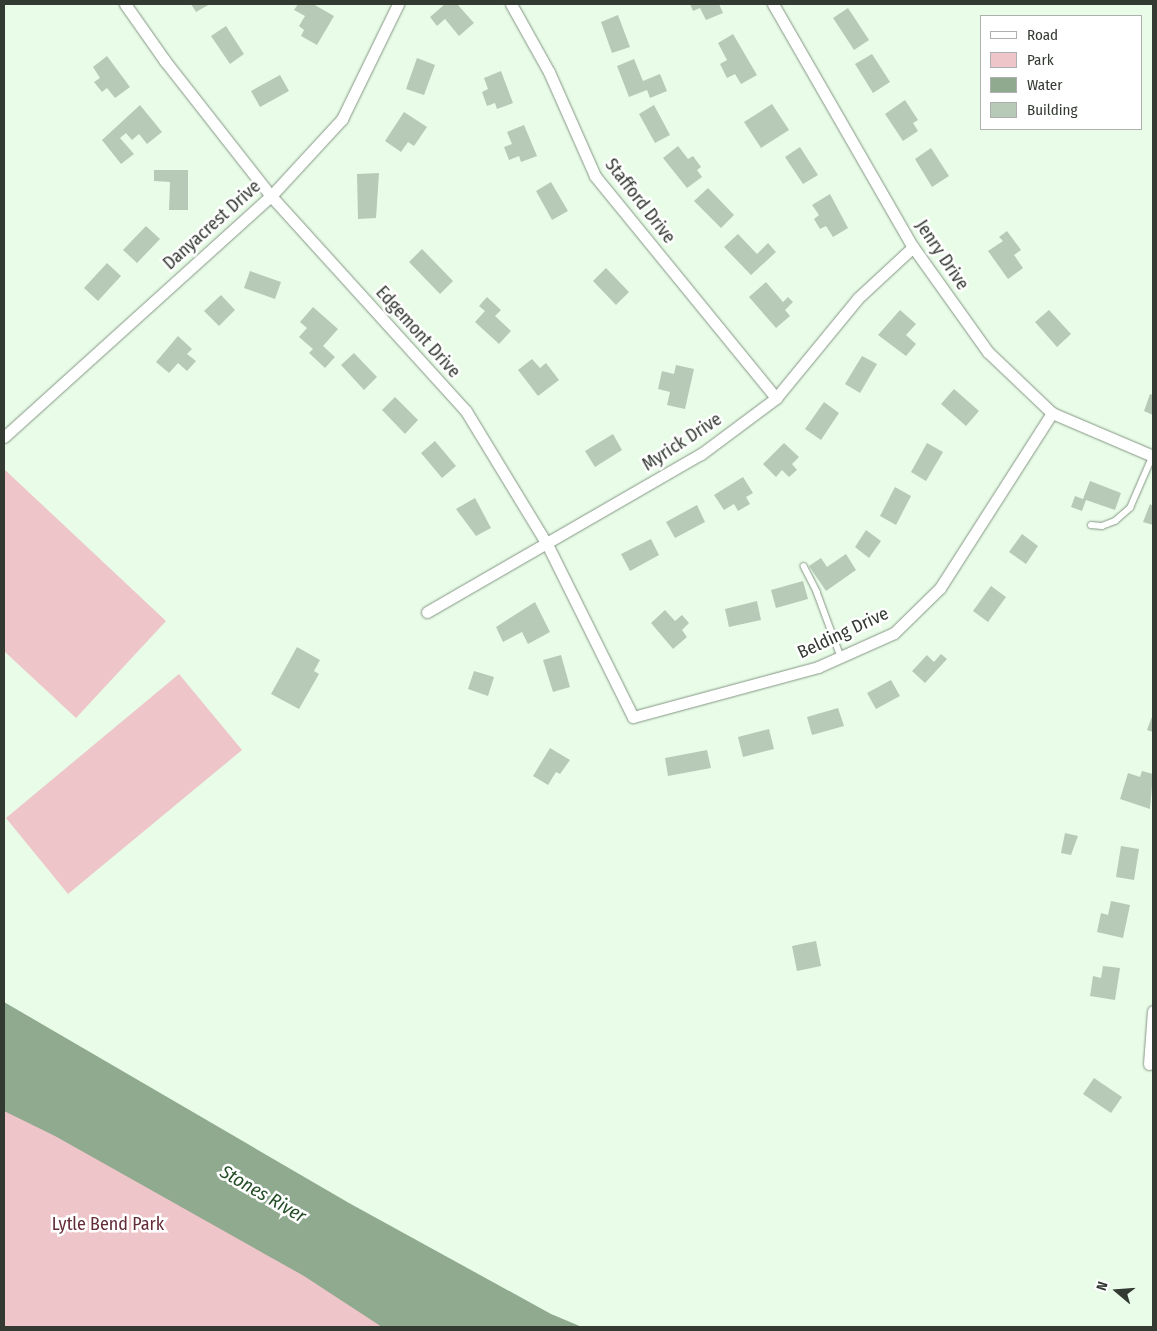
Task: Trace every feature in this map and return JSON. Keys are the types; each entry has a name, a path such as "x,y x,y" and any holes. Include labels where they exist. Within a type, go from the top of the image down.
{"street":[{"name":"Edgemont Drive","path":"125,4 165,62 271,196 466,411 547,544 634,717"},
{"name":"Danyacrest Drive","path":"4,437 271,196 342,120 398,4"},
{"name":"Stafford Drive","path":"511,4 549,72 595,176 776,398"},
{"name":"Jenry Drive","path":"773,4 913,247 988,352 1052,413 1153,455"},
{"name":"Myrick Drive","path":"427,612 700,454 776,398 858,298 913,247"},
{"name":"Belding Drive","path":"634,717 818,667 894,633 940,588 1052,413"},
{"path":"1149,1064 1153,1011"}],"lane":[{"path":"1092,525 1102,526 1115,521 1130,508 1153,455"},
{"path":"804,566 818,592 841,657"}],"green space":[{"path":"4,469 166,621 76,718 4,651"},
{"path":"179,674 242,750 68,894 6,818"},
{"name":"Lytle Bend Park","path":"4,1043 533,1327 4,1327"}],"water":[{"name":"Stones River","path":"4,1002 349,1203 551,1314 582,1327 382,1327 304,1276 55,1136 4,1111"}],"building":[{"path":"191,4 210,4 196,12"},
{"path":"298,4 313,4 334,16 317,45 301,36 304,30 299,26 305,16 294,10"},
{"path":"445,4 457,4 474,23 459,36 445,19 437,26 430,17"},
{"path":"690,4 719,4 723,13 706,20 700,8 693,11"},
{"path":"848,8 869,40 854,50 833,18"},
{"path":"618,15 630,47 612,53 601,22"},
{"path":"226,26 244,54 230,64 211,36"},
{"path":"733,34 757,75 741,84 735,74 727,78 720,64 727,60 718,43"},
{"path":"872,54 890,82 873,93 855,64"},
{"path":"107,56 130,87 115,98 107,88 102,92 94,82 100,78 93,67"},
{"path":"417,58 435,65 424,95 406,89"},
{"path":"634,59 643,81 660,74 667,91 650,98 647,90 629,97 617,66"},
{"path":"501,71 513,103 497,109 495,103 487,106 482,92 488,89 484,78"},
{"path":"280,75 289,91 260,107 251,91"},
{"path":"905,100 918,120 913,123 918,131 903,141 885,114"},
{"path":"772,104 789,130 761,148 744,122"},
{"path":"140,105 162,132 147,144 139,134 132,140 126,133 120,138 134,154 121,164 102,140"},
{"path":"654,105 670,135 655,143 639,114"},
{"path":"404,112 427,127 414,146 408,142 401,152 385,141"},
{"path":"524,125 537,156 521,162 519,156 509,160 504,147 512,144 507,132"},
{"path":"678,146 688,159 693,156 701,167 697,170 702,177 687,188 663,158"},
{"path":"800,147 818,175 803,184 785,157"},
{"path":"931,148 949,176 932,187 915,159"},
{"path":"154,170 188,170 188,210 169,210 170,182 154,181"},
{"path":"379,173 376,218 358,219 357,174"},
{"path":"551,182 568,211 552,220 536,191"},
{"path":"708,188 734,215 721,228 694,201"},
{"path":"830,194 848,228 833,237 826,226 820,229 814,219 819,215 812,205"},
{"path":"146,226 160,239 137,263 123,250"},
{"path":"1007,231 1021,250 1014,255 1023,268 1008,279 988,251 1003,241 999,237"},
{"path":"738,234 757,254 768,243 776,252 751,275 724,247"},
{"path":"422,249 453,281 440,294 409,262"},
{"path":"107,263 121,276 98,301 84,288"},
{"path":"606,268 629,292 616,305 593,281"},
{"path":"250,271 281,282 275,299 244,288"},
{"path":"766,282 783,302 788,297 793,302 785,310 790,316 776,328 749,297"},
{"path":"221,295 235,310 219,326 204,311"},
{"path":"487,297 501,310 495,316 511,331 499,344 475,322 485,311 479,306"},
{"path":"313,307 338,329 323,346 335,357 325,368 309,353 313,349 299,337 307,328 300,322"},
{"path":"900,310 916,324 906,335 916,344 906,356 878,335"},
{"path":"1049,310 1071,334 1057,347 1035,322"},
{"path":"178,336 192,349 187,354 196,361 187,371 178,363 169,373 156,362"},
{"path":"354,353 377,377 364,390 341,365"},
{"path":"862,356 877,364 860,393 845,384"},
{"path":"532,359 540,368 546,363 559,380 538,396 518,370"},
{"path":"676,365 694,369 685,409 667,405 670,392 658,389 662,371 674,374"},
{"path":"954,389 979,411 966,426 941,404"},
{"path":"1150,394 1153,395 1153,415 1144,411"},
{"path":"395,397 418,420 405,434 382,410"},
{"path":"824,402 839,413 821,440 805,429"},
{"path":"613,434 622,450 595,467 585,451"},
{"path":"435,441 456,466 442,478 421,453"},
{"path":"784,443 799,457 792,464 797,470 789,477 782,470 776,477 763,464"},
{"path":"927,443 943,452 926,481 911,472"},
{"path":"743,477 753,493 746,497 750,504 738,511 734,504 724,510 714,495"},
{"path":"1090,481 1121,493 1115,510 1086,500 1082,511 1071,507 1075,496 1083,499"},
{"path":"895,487 911,496 896,525 880,516"},
{"path":"475,498 491,528 476,536 456,509"},
{"path":"1150,504 1153,506 1153,525 1143,522"},
{"path":"697,505 705,522 675,538 666,522"},
{"path":"866,530 881,541 869,558 855,547"},
{"path":"1022,534 1038,546 1026,564 1009,552"},
{"path":"651,539 659,555 630,571 621,554"},
{"path":"846,554 856,570 826,591 809,566 821,558 827,567"},
{"path":"803,581 808,599 776,608 771,590"},
{"path":"991,586 1006,597 988,622 973,611"},
{"path":"757,601 761,620 729,627 725,609"},
{"path":"535,602 550,632 528,644 522,632 503,642 496,627"},
{"path":"665,610 675,621 682,615 689,623 682,630 687,637 673,649 651,623"},
{"path":"297,647 320,660 314,671 319,674 299,709 271,694"},
{"path":"941,654 947,659 925,683 912,671 927,655 934,662"},
{"path":"561,655 570,687 553,692 543,660"},
{"path":"474,671 494,677 488,696 468,689"},
{"path":"891,680 900,696 876,709 867,693"},
{"path":"838,708 844,726 812,735 807,717"},
{"path":"1153,714 1153,732 1147,730"},
{"path":"769,729 774,749 743,757 738,737"},
{"path":"550,748 570,760 560,774 556,772 548,785 533,776"},
{"path":"707,750 711,768 668,776 665,758"},
{"path":"1142,771 1153,774 1150,809 1120,799 1128,773 1140,777"},
{"path":"1065,833 1078,836 1071,855 1061,853"},
{"path":"1121,846 1139,849 1134,880 1116,877"},
{"path":"1111,901 1130,905 1123,938 1097,932 1101,913 1108,915"},
{"path":"816,941 821,966 797,971 792,946"},
{"path":"1103,966 1120,968 1115,1000 1090,996 1093,976 1101,978"},
{"path":"1094,1078 1122,1097 1111,1113 1083,1094"}]}
